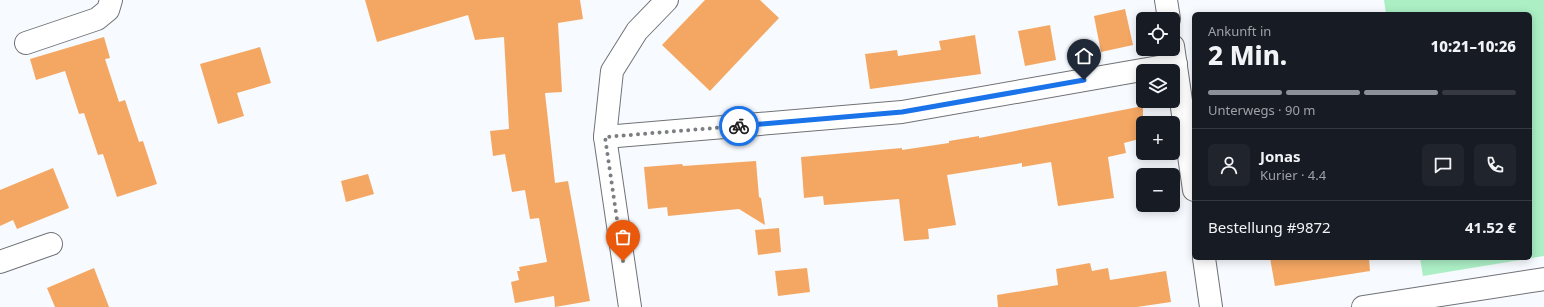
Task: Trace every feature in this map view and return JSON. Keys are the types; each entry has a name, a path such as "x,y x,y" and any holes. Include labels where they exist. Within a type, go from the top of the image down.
{"street":[{"path":"26,43 97,20 108,10 111,0"},
{"path":"630,307 605,137 612,71 637,31 667,0"},
{"path":"1166,0 1168,12"},
{"path":"605,137 902,112 1169,56"},
{"path":"1174,56 1192,176"},
{"path":"0,262 51,244"},
{"path":"1204,260 1211,307"},
{"path":"1363,307 1544,280"}],"green space":[{"path":"1384,0 1544,0 1544,256 1532,258 1532,12 1386,12"},
{"path":"1420,260 1520,260 1423,276"}],"building":[{"path":"365,0 580,0 583,19 558,23 562,92 545,93 555,183 568,181 590,301 555,307 554,296 515,303 511,282 519,280 517,271 520,271 519,267 547,262 539,218 530,219 525,190 512,192 505,154 493,156 490,131 509,129 504,37 475,40 468,15 377,42"},
{"path":"705,0 760,0 779,18 710,91 662,45"},
{"path":"1125,9 1133,45 1101,52 1094,16"},
{"path":"1050,25 1056,60 1025,66 1018,31"},
{"path":"975,35 981,74 870,89 865,54 897,50 898,56 941,50 939,41"},
{"path":"104,37 110,58 105,59 119,102 125,100 139,142 143,141 157,184 117,197 103,154 98,155 84,113 79,114 65,71 36,80 30,59"},
{"path":"260,47 271,83 237,93 244,116 218,124 200,64"},
{"path":"1136,107 1143,108 1143,116 1136,116 1136,140 1124,143 1126,153 1108,157 1114,198 1058,206 1051,162 1022,167 1022,163 947,175 956,225 928,229 929,239 904,241 899,199 824,205 823,196 804,198 801,157 902,148 902,150 949,143 949,141 979,136 979,138"},
{"path":"756,161 759,197 761,198 765,225 739,209 668,216 667,207 648,209 644,167"},
{"path":"53,168 69,208 17,229 13,220 0,226 0,190"},
{"path":"368,174 374,194 346,202 341,181"},
{"path":"779,228 781,252 758,255 755,230"},
{"path":"1270,260 1369,260 1370,271 1275,286"},
{"path":"1090,263 1092,271 1108,268 1110,280 1166,271 1171,302 1137,307 998,307 997,295 1058,285 1056,269"},
{"path":"94,268 109,307 55,307 47,288"},
{"path":"807,268 810,292 778,296 775,271"}],"way so far":[{"path":"623,261 605,137 739,126"}],"route":[{"path":"739,126 902,112 1084,80"}]}
